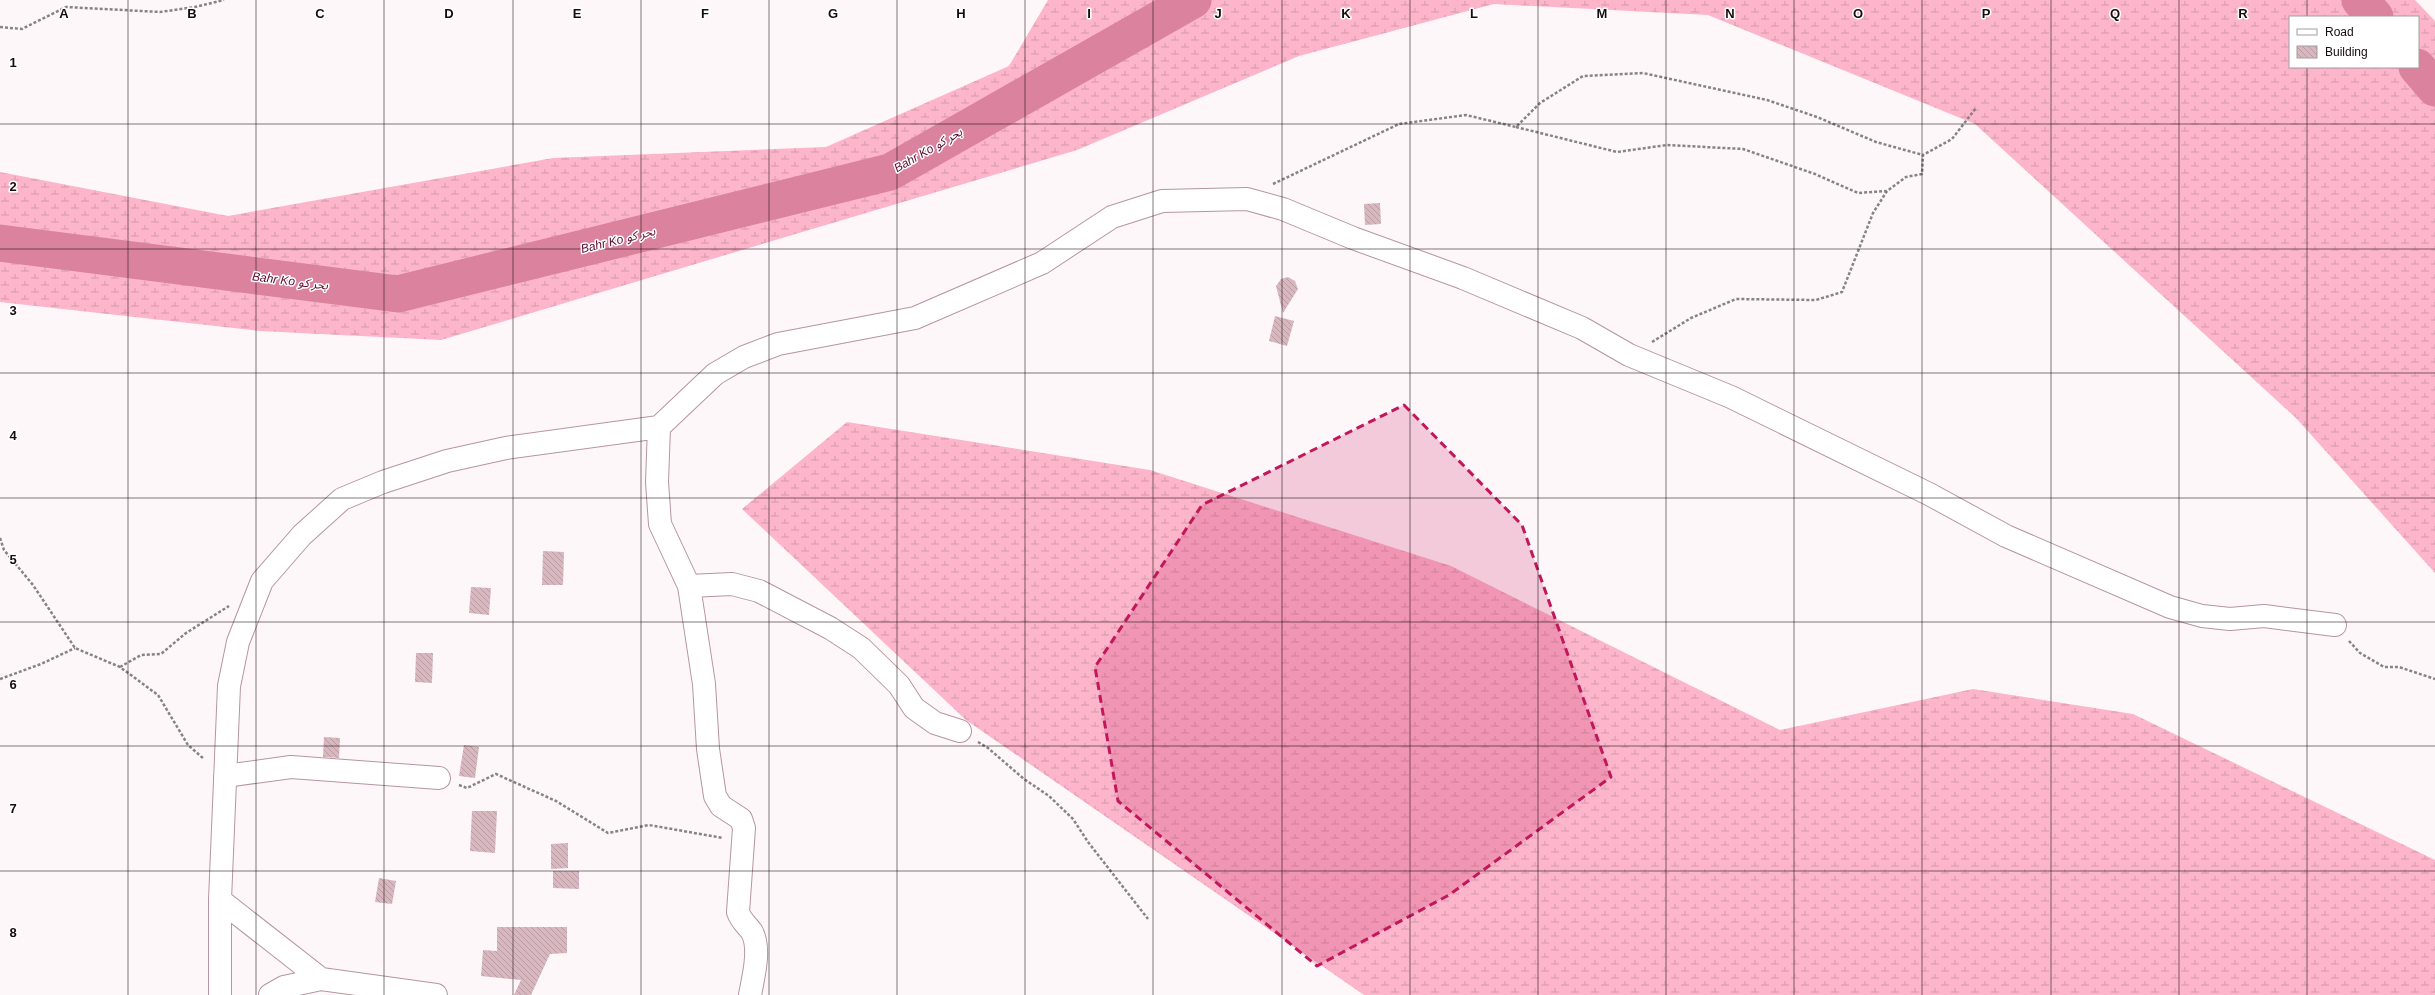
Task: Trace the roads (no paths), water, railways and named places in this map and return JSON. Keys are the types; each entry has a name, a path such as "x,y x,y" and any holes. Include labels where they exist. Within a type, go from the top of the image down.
{"street":[{"path":"220,995 220,900 229,686 238,642 262,581 302,535 342,499 383,482 447,461 506,448 659,427 715,374 744,357 778,344 916,318 1042,263 1112,217 1162,201 1246,199 1283,209 1520,301 1582,328 1629,355 1731,398 1936,497 2006,536 2170,607 2202,616 2230,619 2264,616 2335,625"},
{"path":"659,427 657,482 660,524 688,586 704,684 708,749 715,796 721,806 741,820 744,828 738,912 742,921 752,933 756,946 750,995"},
{"path":"688,586 732,584 759,591 830,628 861,648 899,685 914,708 935,723 960,731"},
{"path":"225,776 291,767 439,778"},
{"path":"220,900 321,979"},
{"path":"270,995 284,987 321,979 436,995"}],"waterway":[{"name":"Bahr Ko بحر كو","path":"0,243 398,294 890,172 1193,0"},
{"name":"Bahr Ko بحر كو","path":"2360,0 2374,16"},
{"name":"Bahr Ko بحر كو","path":"2418,68 2435,88"}]}
